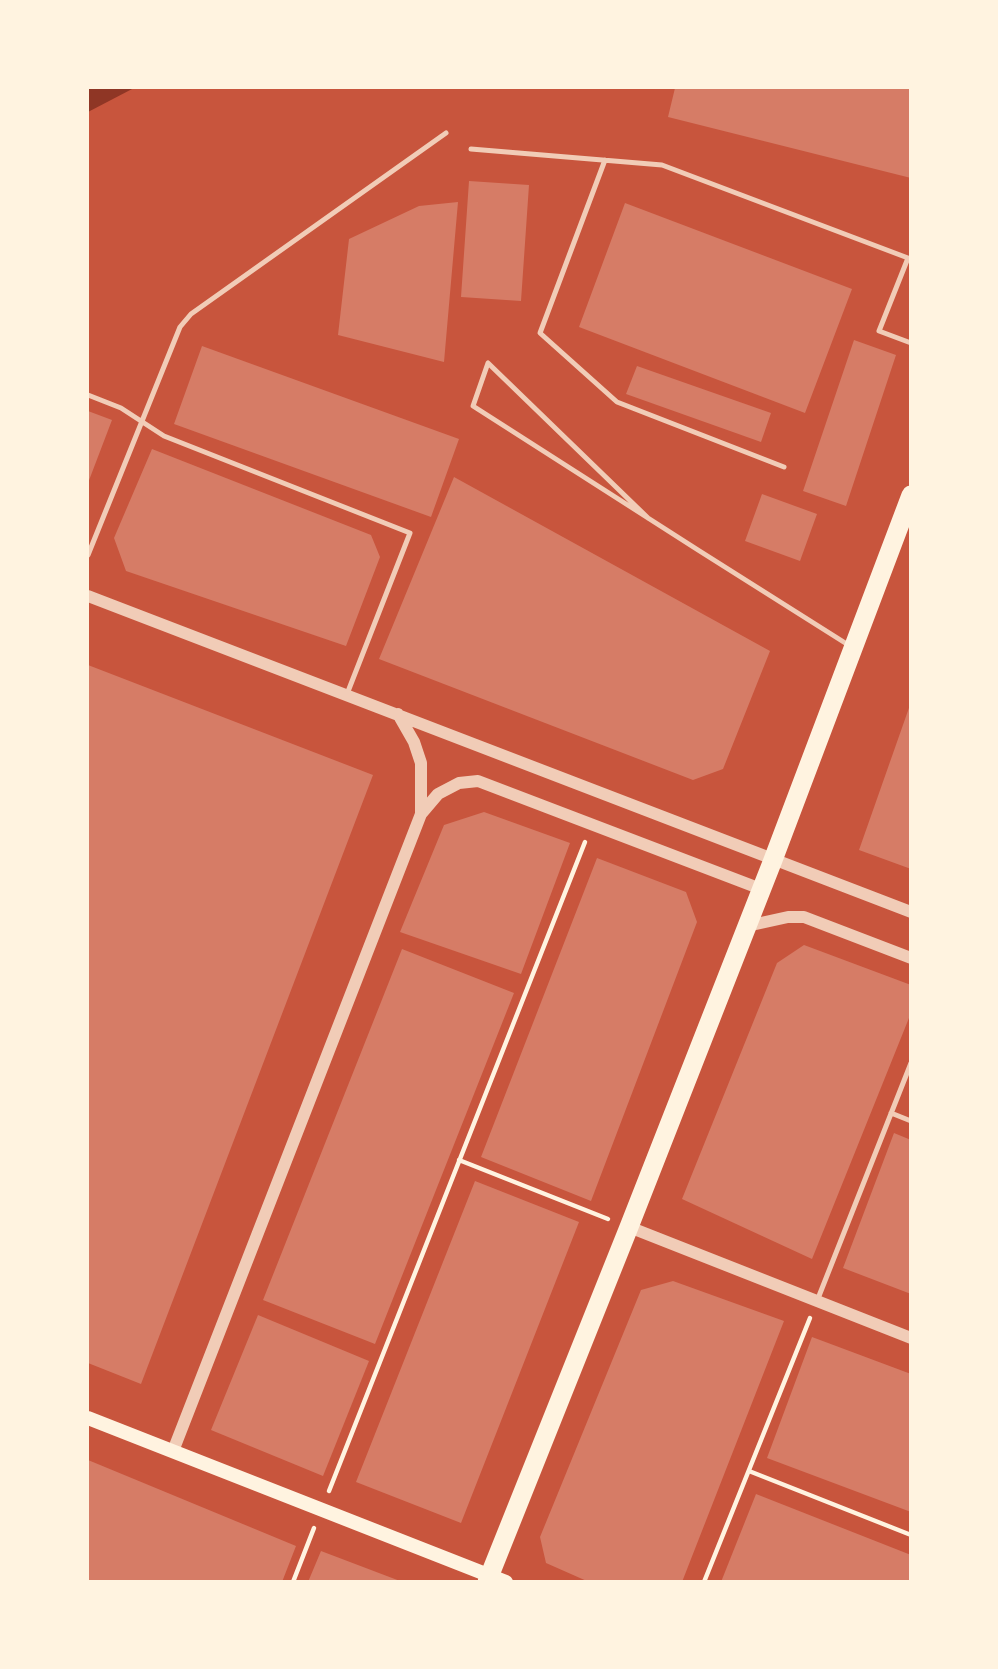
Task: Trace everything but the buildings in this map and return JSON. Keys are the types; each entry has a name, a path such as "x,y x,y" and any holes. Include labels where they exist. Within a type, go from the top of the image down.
{"highway":[{"path":"494,1579 773,860 911,495"}],"main road":[{"path":"88,1418 494,1579"}],"street":[{"path":"88,596 911,912"},
{"path":"398,714 414,742 421,763 421,814"},
{"path":"173,1451 421,814 438,794 459,783 478,781 761,889"},
{"path":"747,926 788,916 804,917 911,958"},
{"path":"629,1227 911,1338"}],"lane":[{"path":"88,555 180,327 191,314 446,133"},
{"path":"471,149 662,166 908,258 879,331 911,343"},
{"path":"605,160 540,333 617,402 784,467"},
{"path":"648,518 488,363 473,406 648,518 853,648"},
{"path":"88,395 121,408 164,436 410,533 347,694"},
{"path":"817,1301 911,1063"},
{"path":"891,1113 911,1121"}],"path":[{"path":"293,1581 592,825"},
{"path":"459,1160 629,1227"},
{"path":"704,1581 817,1301"},
{"path":"749,1471 911,1535"}],"shaded area":[{"path":"88,88 134,88 88,112"}]}
